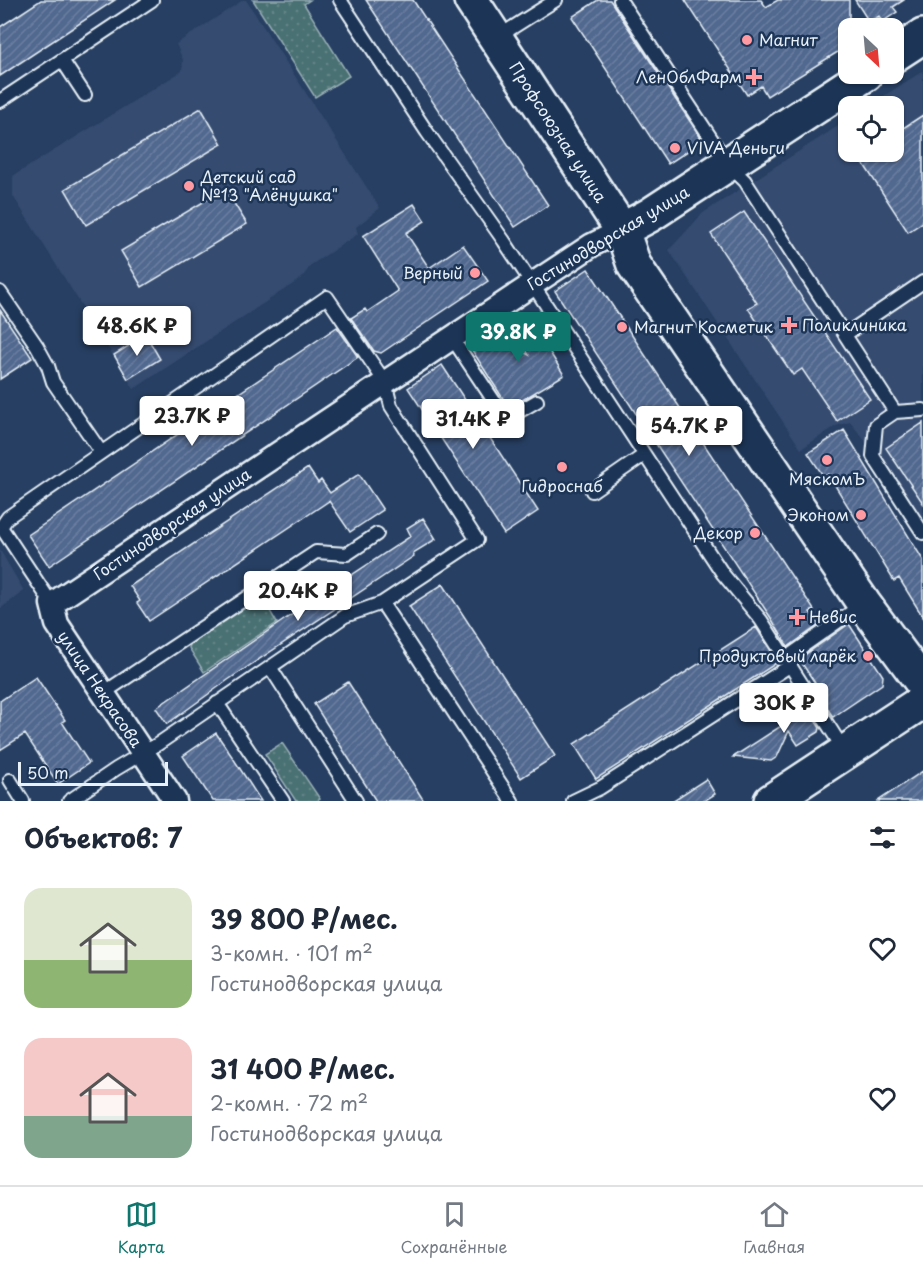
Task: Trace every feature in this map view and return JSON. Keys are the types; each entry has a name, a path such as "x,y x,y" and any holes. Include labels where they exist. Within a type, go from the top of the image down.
{"street":[{"name":"Профсоюзная улица","path":"471,0 622,230 634,265 864,604 923,684"},
{"path":"904,48 923,36"},
{"name":"Гостинодворская улица","path":"52,604 532,284 592,246 650,215 851,84"},
{"name":"улица Некрасова","path":"52,604 57,624 175,801"},
{"path":"771,801 923,701"}],"lane":[{"path":"0,101 152,0"},
{"path":"340,0 427,132 532,284 723,574 761,620 789,661 846,753"},
{"path":"496,38 556,0"},
{"path":"620,0 728,164 745,182 895,412"},
{"path":"62,60 85,95"},
{"path":"846,334 923,282"},
{"path":"0,292 37,346 48,366 53,382 101,452"},
{"path":"52,604 1,527 8,517 327,297 385,382 391,406 477,540 382,603 345,616 69,801"},
{"path":"453,338 506,419 537,401"},
{"path":"923,410 895,412 876,425 873,456 923,533"},
{"path":"592,491 644,455"},
{"path":"102,694 316,552 346,554 377,534"},
{"path":"382,603 512,801"},
{"path":"573,801 600,788 789,661 864,604"},
{"path":"270,667 356,801"},
{"path":"217,703 283,801"},
{"path":"10,780 23,801"}],"shaded area":[{"name":"Детский сад №13 \"Алёнушка\"","path":"246,0 380,208 356,227 358,234 311,265 302,278 134,389 13,196 13,176 182,71 183,60 176,44"},
{"path":"923,71 923,543 866,457 870,447 850,422 836,426 801,449 669,250 703,213 838,126 838,162 904,162 904,96 884,96"},
{"path":"0,550 24,591 0,609"}],"green space":[{"path":"253,0 310,0 304,4 349,76 315,97"},
{"path":"256,598 266,604 277,623 204,672 189,648 191,641"},
{"path":"282,743 320,799 317,801 296,801 265,754"}],"building":[{"path":"41,0 115,0 0,76 0,27"},
{"path":"366,0 413,0 548,205 515,227"},
{"path":"598,0 610,0 703,141 668,164 572,17"},
{"path":"685,0 761,0 766,7 778,0 849,0 849,18 838,18 838,52 767,96 761,86 747,95"},
{"path":"855,0 904,0 893,7 897,12 888,18 879,16 866,18"},
{"path":"201,108 222,144 86,225 65,189"},
{"path":"923,115 923,222 908,232 862,162 904,162 904,127"},
{"path":"225,189 247,224 142,287 121,251"},
{"path":"414,204 425,221 406,233 429,268 463,245 488,281 381,353 374,351 351,318 365,309 367,312 398,291 363,236"},
{"name":"Поликлиника","path":"744,212 870,399 837,421 802,369 793,375 770,341 748,308 757,303 711,234"},
{"path":"588,269 814,610 810,612 819,625 788,647 555,291"},
{"path":"0,310 32,358 0,379"},
{"path":"526,314 564,375 509,408 470,347 488,335 529,355 510,323"},
{"path":"337,327 358,357 49,566 28,535"},
{"path":"146,335 160,359 128,379 114,355"},
{"path":"442,365 538,511 504,534 408,388"},
{"path":"923,423 923,503 886,448"},
{"path":"844,430 923,560 923,617 899,578 894,581 828,474 824,477 808,453"},
{"path":"308,468 318,483 321,480 330,493 359,474 383,510 350,532 329,501 149,621 137,603 140,601 130,586"},
{"path":"423,518 436,539 167,724 156,708 411,536 407,528"},
{"path":"443,584 555,756 521,778 409,606"},
{"path":"849,624 883,676 882,684 833,717 814,688 817,686 799,659"},
{"path":"756,627 778,662 596,779 574,744"},
{"path":"36,677 65,720 62,722 89,763 58,784 25,734 0,750 0,701"},
{"path":"348,682 424,801 376,801 349,759 314,704"},
{"path":"800,697 820,728 819,732 798,745 789,731 777,757 771,761 733,757 792,719 784,708"},
{"path":"216,733 261,801 213,801 183,756"},
{"path":"923,771 923,801 878,801"},
{"path":"706,779 715,794 704,801 672,801"}],"place":[{"name":"Магнит","path":"747,40"},
{"name":"ЛенОблФарм","path":"754,77"},
{"name":"VIVA Деньги","path":"675,148"},
{"name":"Детский сад №13 \"Алёнушка\"","path":"189,186"},
{"name":"Верный","path":"475,273"},
{"name":"Поликлиника","path":"789,325"},
{"name":"Магнит Косметик","path":"622,327"},
{"name":"МяскомЪ","path":"827,460"},
{"name":"Гидроснаб","path":"562,467"},
{"name":"Эконом","path":"861,515"},
{"name":"Декор","path":"755,533"},
{"name":"Невис","path":"797,617"},
{"name":"Продуктовый ларёк","path":"868,656"}]}
